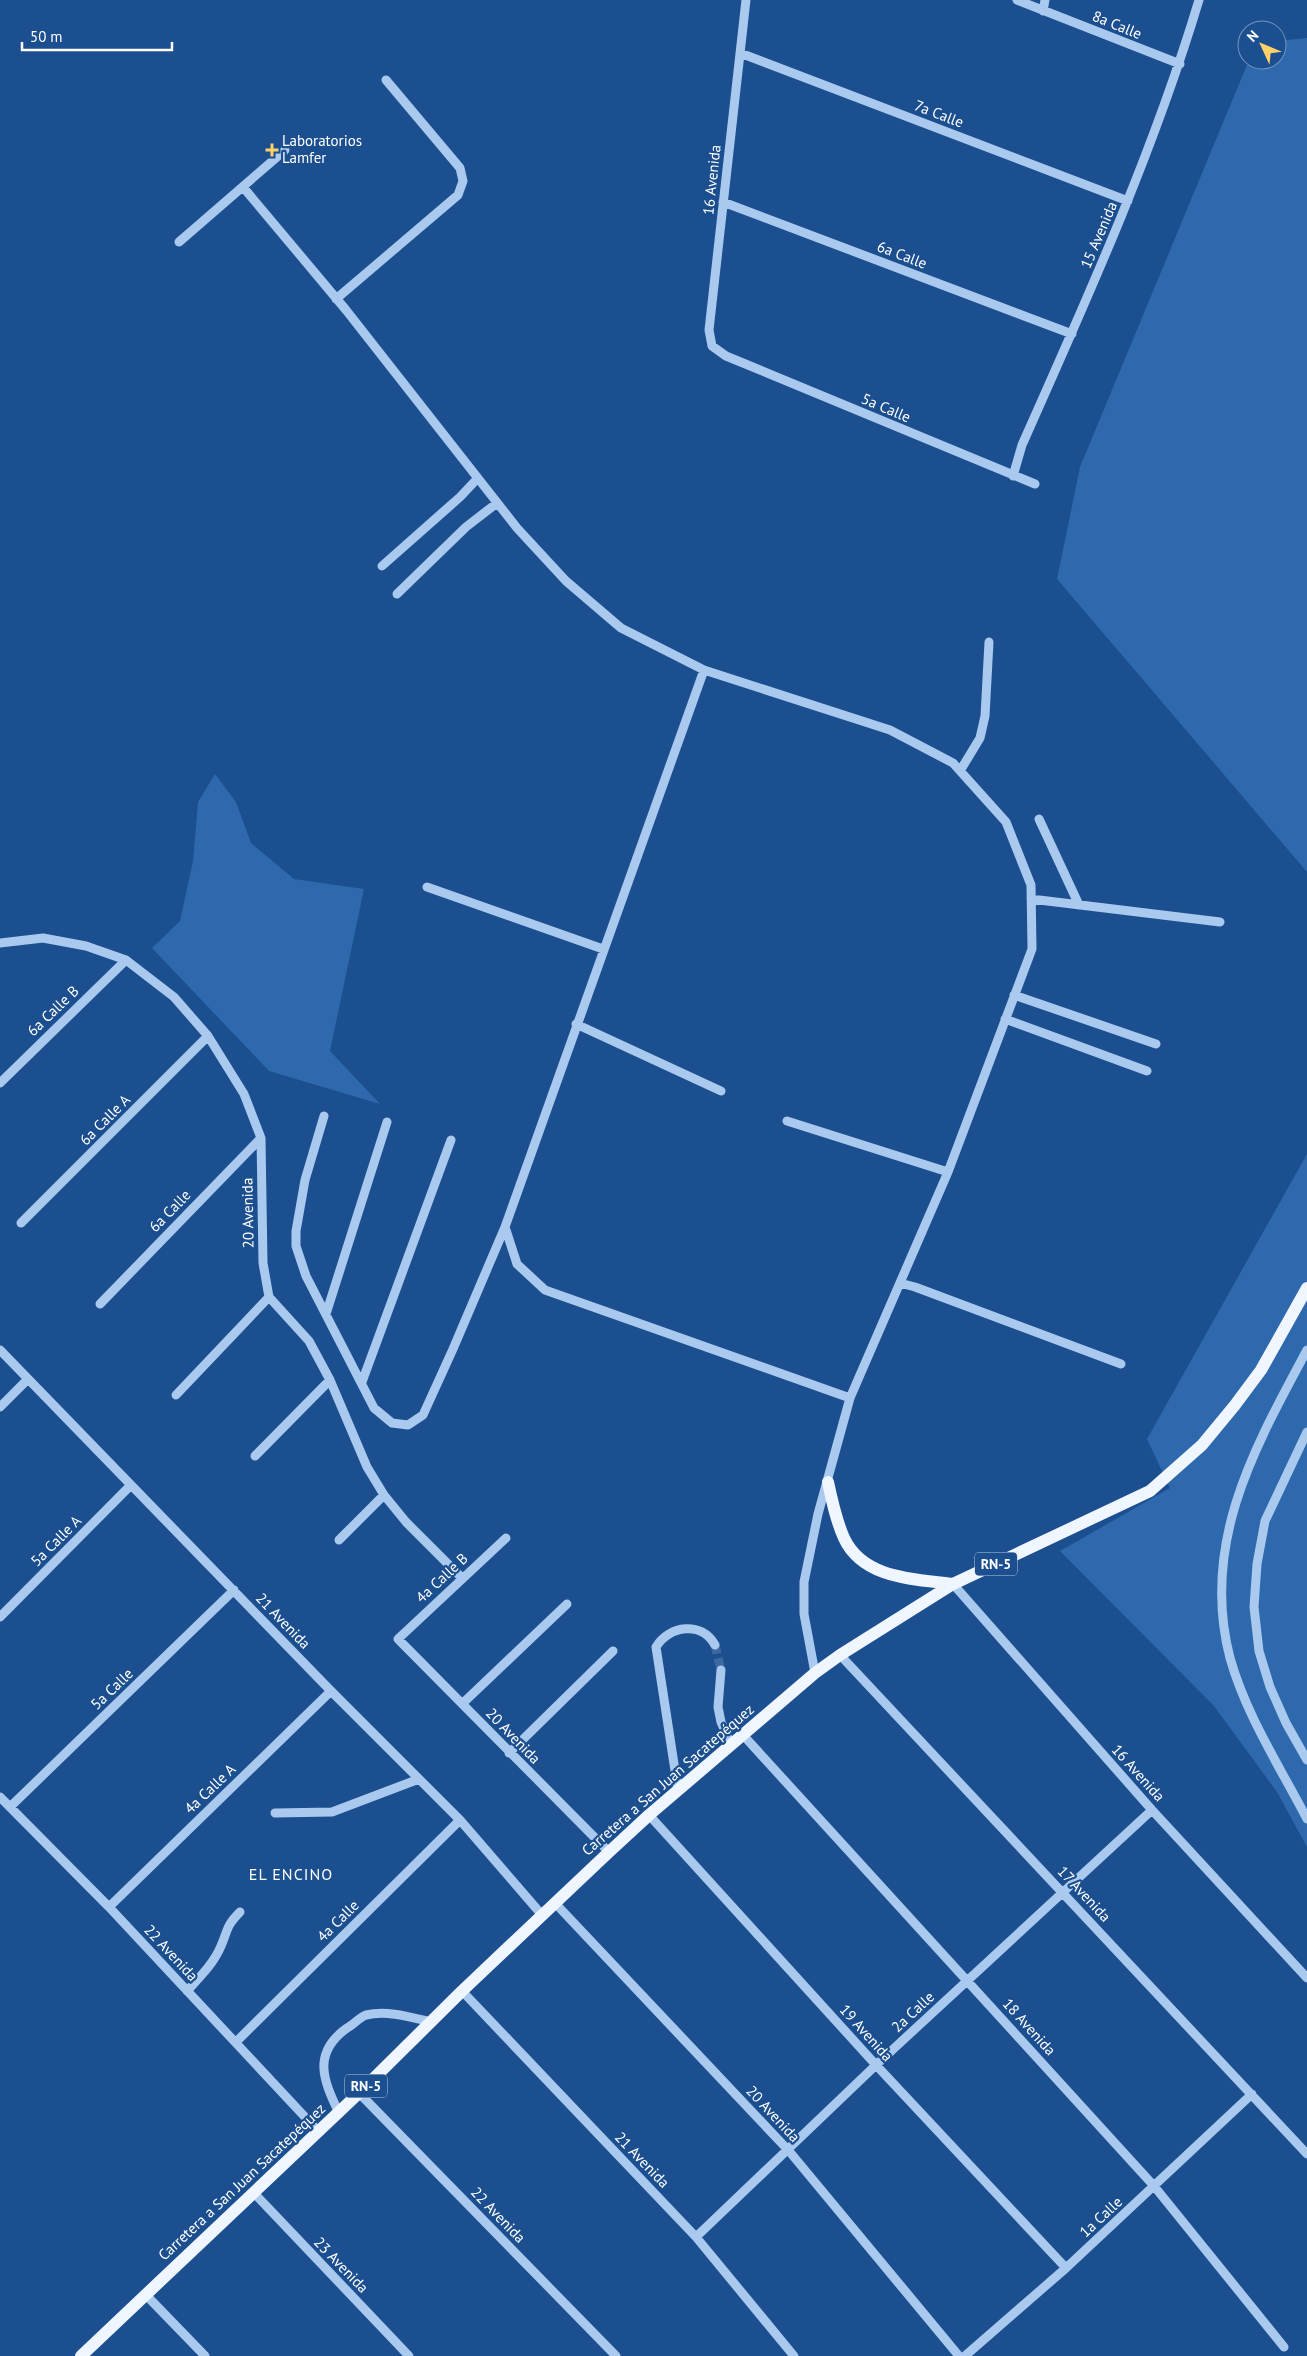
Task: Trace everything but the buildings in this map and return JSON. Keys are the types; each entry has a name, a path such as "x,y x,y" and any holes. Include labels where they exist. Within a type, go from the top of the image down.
{"main road":[{"name":"Carretera a San Juan Sacatepéquez","path":"82,2356 339,2113 462,1991 608,1852 815,1673 840,1654 953,1584 1150,1491 1202,1444 1235,1405 1261,1370 1307,1288"},
{"path":"828,1482 845,1539 864,1563 882,1573 953,1584"}],"street":[{"name":"16 Avenida","path":"726,356 712,346 709,330 746,0"},
{"name":"8a Calle","path":"1017,0 1180,64"},
{"path":"1044,10 1045,0"},
{"name":"15 Avenida","path":"1013,476 1022,444 1072,334 1128,201 1180,64 1199,0"},
{"name":"7a Calle","path":"740,53 1128,201"},
{"path":"336,298 458,195 463,181 460,168 386,80"},
{"path":"179,242 286,150"},
{"path":"243,186 336,298 517,528 566,581 621,628 704,670 890,730 953,763 1006,822 1031,885 1032,949 948,1172 850,1398 818,1514 804,1582 804,1614 815,1673"},
{"name":"6a Calle","path":"723,202 1072,334"},
{"name":"5a Calle","path":"726,356 1035,484"},
{"path":"382,566 460,497 478,478"},
{"path":"397,594 466,527 497,503"},
{"path":"960,771 980,738 985,716 989,642"},
{"path":"324,1116 306,1180 296,1231 296,1246 306,1276 374,1408 392,1423 408,1425 423,1415 505,1227 704,670"},
{"path":"1039,819 1079,905"},
{"path":"427,887 603,949"},
{"path":"1031,899 1220,922"},
{"name":"20 Avenida","path":"0,942 43,938 86,946 126,960 174,997 208,1036 244,1094 261,1138 263,1263 269,1298"},
{"name":"6a Calle B","path":"0,1083 126,960"},
{"path":"1014,995 1156,1044"},
{"path":"1005,1019 1147,1071"},
{"path":"576,1024 721,1091"},
{"name":"6a Calle A","path":"21,1223 208,1036"},
{"path":"787,1121 948,1172"},
{"path":"326,1314 387,1122"},
{"name":"6a Calle","path":"100,1304 261,1138"},
{"path":"362,1382 451,1140"},
{"path":"505,1227 517,1264 544,1290 850,1398"},
{"path":"900,1283 1121,1364"},
{"path":"176,1395 269,1298 309,1341 330,1380 367,1467 384,1495 406,1522 462,1578"},
{"name":"21 Avenida","path":"0,1350 331,1691 460,1820 542,1915"},
{"path":"1307,1350 1245,1473 1231,1513 1224,1558 1222,1611 1230,1658 1249,1708 1307,1818"},
{"path":"0,1407 28,1379"},
{"path":"255,1456 330,1380"},
{"path":"1307,1432 1265,1521 1257,1564 1254,1607 1259,1651 1270,1687 1286,1723 1307,1760"},
{"name":"5a Calle A","path":"0,1617 131,1485"},
{"path":"339,1540 384,1495"},
{"name":"4a Calle B","path":"398,1640 506,1538"},
{"name":"16 Avenida","path":"953,1584 1152,1810 1307,1978"},
{"name":"5a Calle","path":"10,1807 234,1590"},
{"path":"462,1704 567,1604"},
{"path":"678,1790 656,1648 666,1636 686,1628 700,1630 710,1637 715,1645"},
{"name":"20 Avenida","path":"398,1640 608,1852"},
{"path":"509,1753 613,1651"},
{"name":"17 Avenida","path":"840,1654 1307,2154"},
{"path":"721,1670 718,1707 721,1722 730,1745"},
{"name":"4a Calle A","path":"109,1907 331,1691"},
{"name":"18 Avenida","path":"743,1734 1154,2186 1284,2347"},
{"path":"275,1813 332,1812 419,1780"},
{"name":"22 Avenida","path":"0,1797 109,1907 319,2132"},
{"name":"2a Calle","path":"696,2237 876,2065 1152,1810"},
{"name":"19 Avenida","path":"649,1815 876,2065 1066,2268"},
{"name":"4a Calle","path":"236,2042 460,1820"},
{"name":"20 Avenida","path":"555,1903 789,2150 959,2356"},
{"path":"187,1991 205,1972 221,1946 226,1930 240,1912"},
{"name":"21 Avenida","path":"462,1991 696,2237 794,2356"},
{"path":"339,2113 326,2086 326,2051 335,2037 365,2015 395,2014 431,2022"},
{"name":"22 Avenida","path":"359,2093 616,2356"},
{"name":"1a Calle","path":"965,2356 1066,2268 1252,2094"},
{"name":"23 Avenida","path":"254,2193 409,2356"},
{"path":"146,2295 205,2356"}],"shaded area":[{"path":"1307,38 1307,872 1057,579 1080,467 1245,70 1287,70 1287,40"},
{"path":"215,774 236,802 251,843 294,879 364,889 330,1051 380,1104 269,1071 152,948 180,921 193,861 198,802"},
{"path":"1307,1154 1307,1847 1277,1792 1214,1706 1060,1551 1170,1488 1147,1439"}],"tunnel":[{"path":"715,1645 721,1670"}],"place":[{"name":"Laboratorios Lamfer","path":"272,150"}],"district":[{"name":"EL ENCINO","path":"291,1874"}]}
